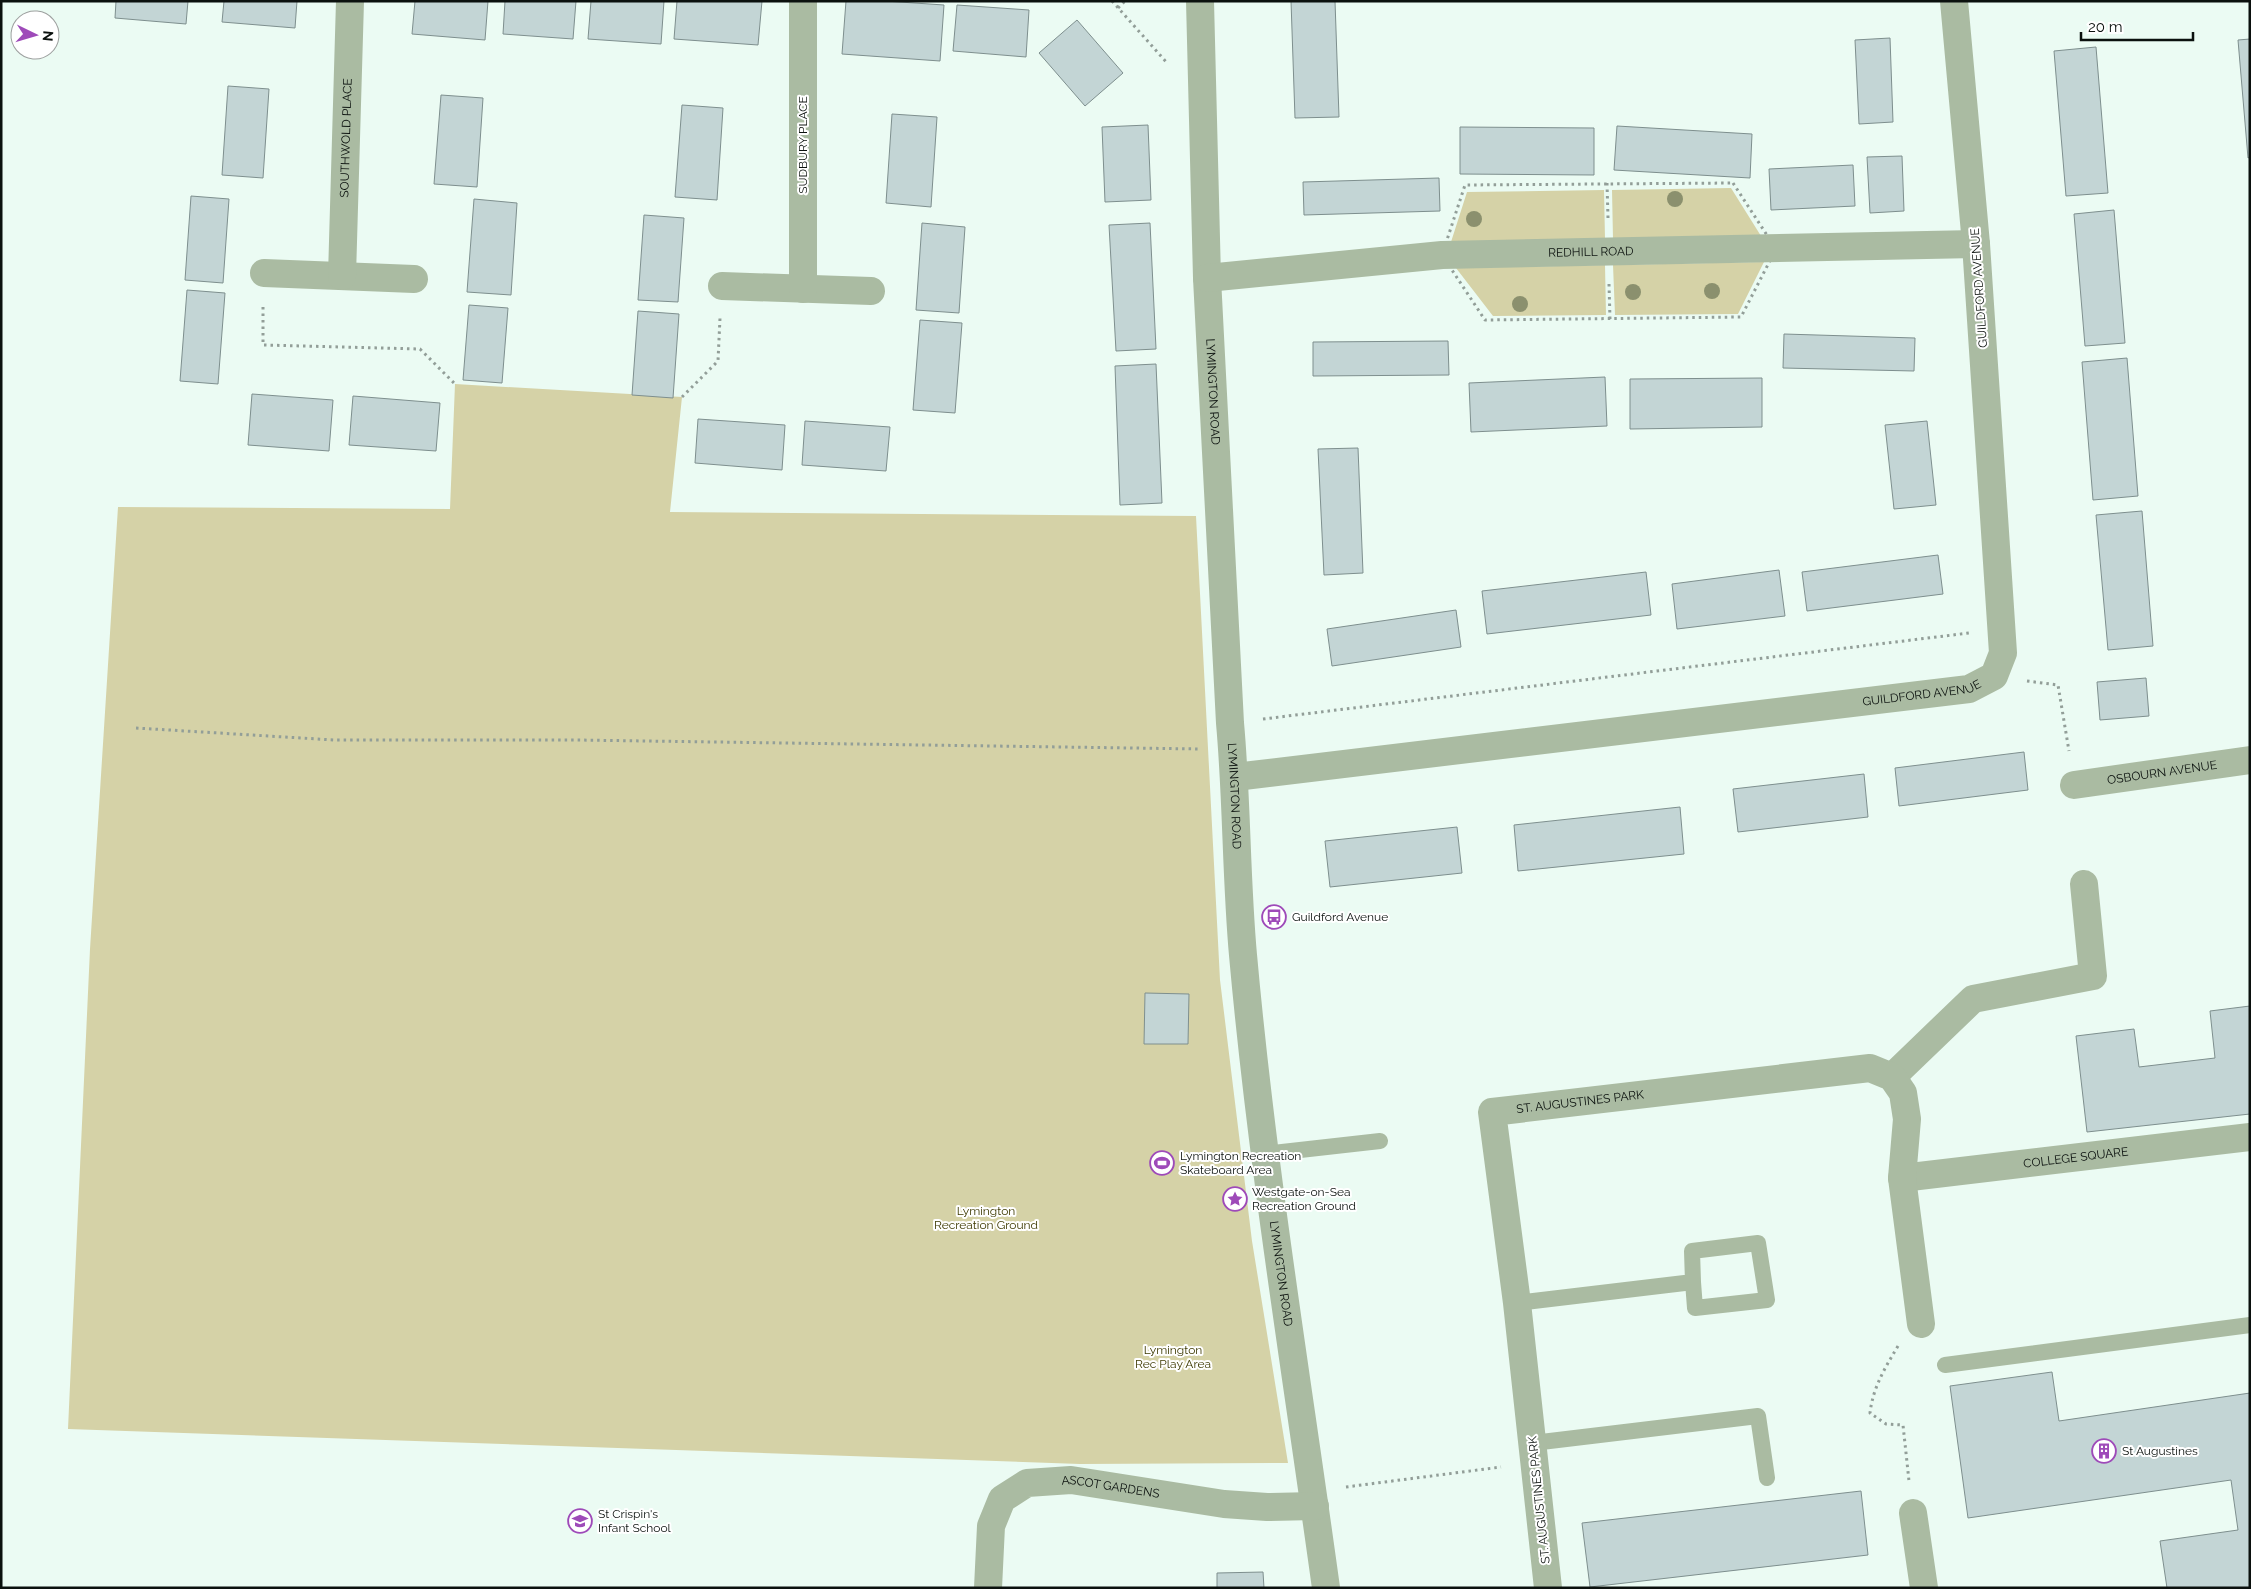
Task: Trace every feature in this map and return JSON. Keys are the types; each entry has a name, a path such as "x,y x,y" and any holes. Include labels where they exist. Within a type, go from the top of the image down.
{"street":[{"name":"SOUTHWOLD PLACE","path":"342,276 350,1"},
{"name":"SUDBURY PLACE","path":"803,1 803,289"},
{"name":"LYMINGTON ROAD","path":"1200,1 1201,102 1207,278 1235,777 1242,952 1264,1154 1326,1588"},
{"name":"GUILDFORD AVENUE","path":"1235,777 1969,689 1994,676 2003,653 1976,244 1954,1"},
{"name":"REDHILL ROAD","path":"1207,278 1442,255 1976,244"},
{"path":"264,273 414,279"},
{"path":"722,286 871,292"},
{"name":"OSBOURN AVENUE","path":"2074,785 2250,760"},
{"path":"1921,1324 1902,1178 1907,1119 1903,1093 1892,1077 1973,999 2092,976 2084,884"},
{"name":"ST. AUGUSTINES PARK","path":"1548,1588 1517,1303 1492,1112 1870,1068 1892,1077"},
{"name":"COLLEGE SQUARE","path":"1902,1178 2250,1137"},
{"name":"ASCOT GARDENS","path":"988,1588 991,1526 1002,1498 1027,1483 1071,1480 1224,1504 1267,1507 1314,1498"},
{"path":"1913,1513 1924,1588"}],"lane":[{"path":"1264,1154 1380,1140"},
{"path":"1758,1243 1767,1300 1695,1308 1693,1282 1692,1252 1758,1243"},
{"path":"1517,1303 1693,1282"},
{"path":"1945,1365 2250,1325"},
{"path":"1533,1453 1758,1416 1767,1478"}],"path":[{"path":"1112,1 1201,102"},
{"path":"1118,8 1125,1"},
{"path":"264,273 263,345 420,349 455,384"},
{"path":"682,397 718,361 722,286"},
{"path":"136,728 334,740 577,740 851,745 1232,736 2001,629"},
{"path":"1994,676 2058,685 2074,785"},
{"path":"1913,1513 1903,1425 1886,1424 1870,1413 1872,1396 1880,1376 1899,1345 1904,1331 1921,1324"},
{"path":"1314,1498 1533,1453"}],"green space":[{"path":"1731,188 1761,236 1613,239 1612,190"},
{"path":"1604,190 1605,239 1451,242 1467,192"},
{"path":"1764,262 1738,314 1615,315 1613,265"},
{"path":"1605,265 1606,315 1493,316 1456,268"},
{"path":"455,384 682,397 670,512 1196,516 1220,980 1252,1241 1288,1463 1080,1464 68,1429 90,949 118,507 450,509"}],"building":[{"path":"116,1 188,1 186,24 115,18"},
{"path":"224,1 297,1 295,28 222,22"},
{"path":"415,1 488,1 485,40 412,34"},
{"path":"505,1 576,1 573,39 503,34"},
{"path":"591,1 664,1 661,44 588,39"},
{"path":"677,1 762,1 758,45 674,39"},
{"path":"846,1 885,1 944,5 940,61 842,54"},
{"path":"1291,1 1335,1 1339,117 1295,118"},
{"path":"957,5 1029,10 1026,57 953,51"},
{"path":"1077,20 1123,73 1085,106 1039,53"},
{"path":"1890,38 1893,122 1859,124 1855,40"},
{"path":"2250,39 2250,157 2248,158 2238,40"},
{"path":"2096,47 2108,193 2066,196 2054,51"},
{"path":"228,86 269,89 263,178 222,175"},
{"path":"441,95 483,98 477,187 434,184"},
{"path":"682,105 723,108 717,200 675,197"},
{"path":"892,114 937,117 931,207 886,203"},
{"path":"1148,125 1151,200 1105,202 1102,127"},
{"path":"1617,126 1752,134 1750,178 1614,170"},
{"path":"1460,127 1594,128 1594,175 1460,174"},
{"path":"1902,156 1904,211 1870,213 1867,157"},
{"path":"1853,165 1855,206 1771,210 1769,169"},
{"path":"1439,178 1440,211 1304,215 1303,182"},
{"path":"191,196 229,199 223,283 185,280"},
{"path":"474,199 517,203 511,295 467,292"},
{"path":"2114,210 2125,343 2085,346 2074,214"},
{"path":"644,215 684,218 678,302 638,300"},
{"path":"922,223 965,227 959,313 916,310"},
{"path":"1150,223 1156,349 1116,351 1109,225"},
{"path":"187,290 225,293 218,384 180,381"},
{"path":"469,305 508,308 502,383 463,380"},
{"path":"638,311 679,314 673,398 632,395"},
{"path":"920,320 962,323 955,413 913,410"},
{"path":"1784,334 1915,338 1914,371 1783,368"},
{"path":"1448,341 1449,375 1313,376 1313,342"},
{"path":"2127,358 2138,496 2093,500 2082,362"},
{"path":"1156,364 1162,503 1120,505 1115,366"},
{"path":"1605,377 1607,426 1471,432 1469,383"},
{"path":"1762,378 1762,427 1630,429 1630,379"},
{"path":"252,394 333,400 329,451 248,445"},
{"path":"353,396 440,403 436,451 349,445"},
{"path":"698,419 785,425 782,470 695,463"},
{"path":"805,421 890,427 886,471 802,465"},
{"path":"1927,421 1936,505 1894,509 1885,425"},
{"path":"1358,448 1363,573 1324,575 1318,449"},
{"path":"2142,511 2153,646 2108,650 2096,515"},
{"path":"1938,555 1943,594 1807,611 1802,572"},
{"path":"1779,570 1785,616 1677,629 1672,584"},
{"path":"1646,572 1651,615 1487,634 1482,591"},
{"path":"1456,610 1461,647 1332,666 1327,629"},
{"path":"2146,678 2149,716 2100,720 2097,682"},
{"path":"2024,752 2028,790 1899,806 1895,768"},
{"path":"1864,774 1868,817 1738,832 1733,789"},
{"path":"1680,807 1684,854 1518,871 1514,825"},
{"path":"1457,827 1462,873 1330,887 1325,841"},
{"path":"1145,993 1189,994 1188,1044 1144,1044"},
{"path":"2250,1006 2250,1114 2087,1132 2076,1036 2134,1029 2139,1067 2215,1058 2210,1011"},
{"name":"St Augustines","path":"2052,1372 2059,1421 2250,1393 2250,1588 2167,1588 2160,1541 2238,1530 2231,1480 1968,1518 1950,1386"},
{"path":"1861,1491 1868,1555 1590,1587 1582,1523"},
{"path":"1263,1572 1264,1588 1217,1588 1217,1573"}],"place":[{"name":"Guildford Avenue","path":"1274,917"},
{"name":"Lymington Recreation Skateboard Area","path":"1162,1163"},
{"name":"Westgate-on-Sea Recreation Ground","path":"1235,1199"},
{"name":"St Augustines","path":"2104,1451"},
{"name":"St Crispin's Infant School","path":"580,1521"}],"park label":[{"name":"Lymington Recreation Ground","path":"986,1218"},
{"name":"Lymington Rec Play Area","path":"1173,1357"}]}
